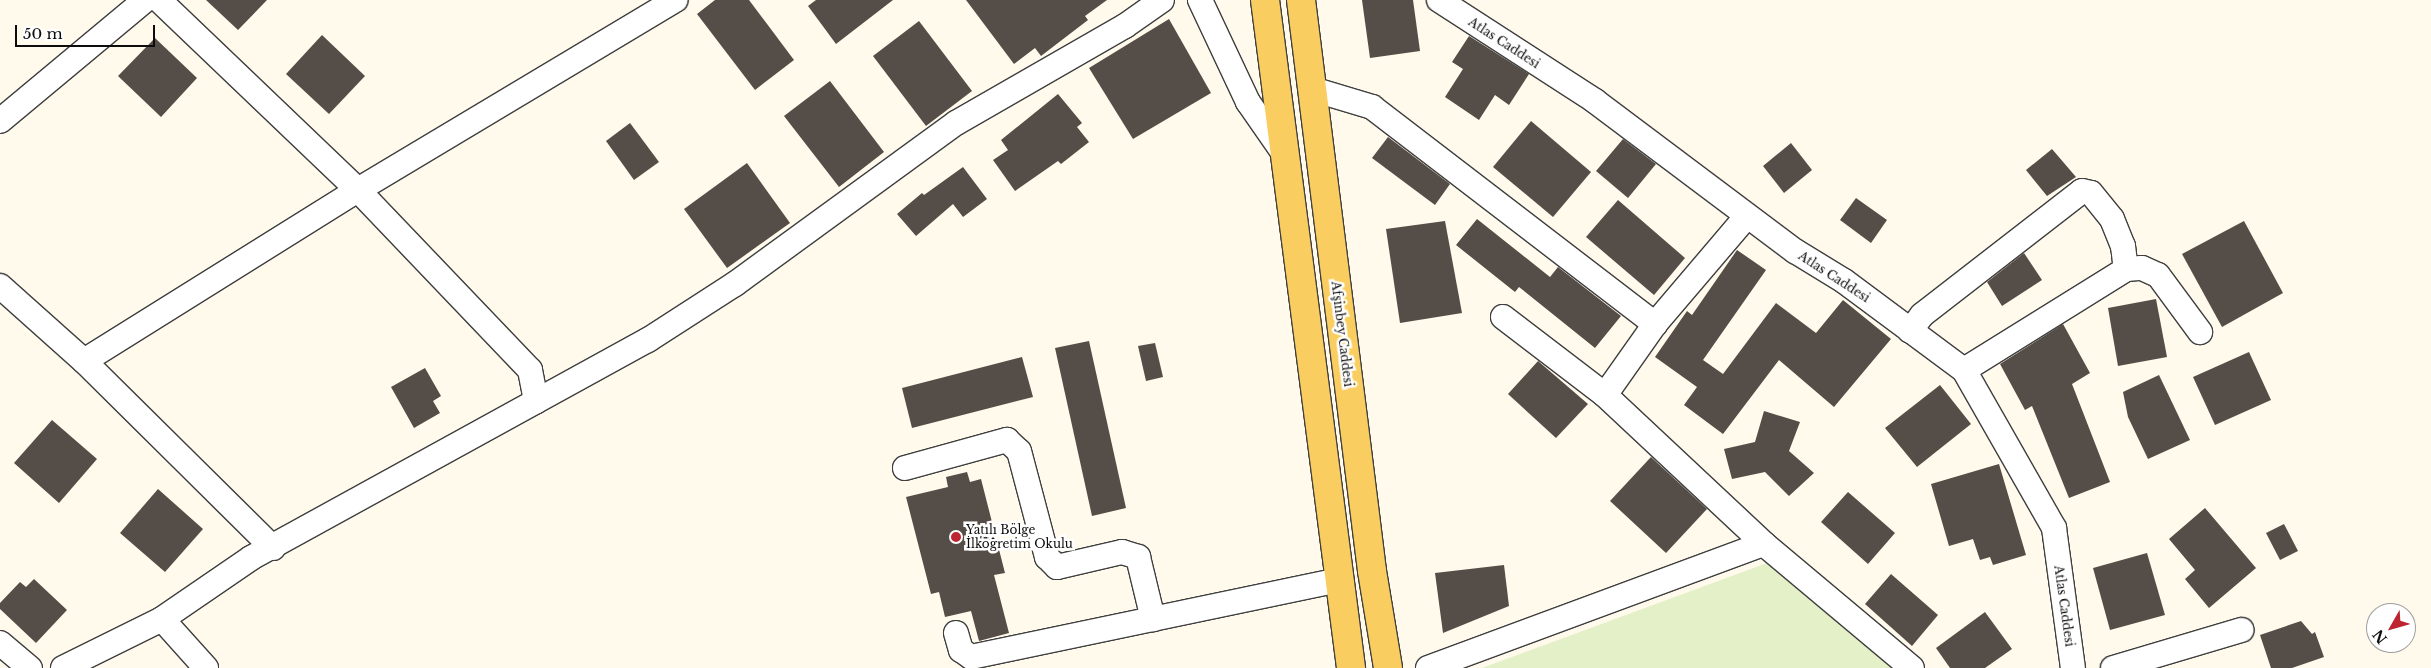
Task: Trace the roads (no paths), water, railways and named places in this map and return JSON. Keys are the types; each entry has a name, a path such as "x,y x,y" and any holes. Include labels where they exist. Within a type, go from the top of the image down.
{"main road":[{"path":"1265,0 1351,668"},
{"name":"Afşinbey Caddesi","path":"1301,0 1372,571 1388,668"}],"street":[{"path":"0,121 83,49 145,0"},
{"path":"159,0 358,190 530,370 536,401"},
{"path":"84,361 358,190 675,0"},
{"path":"63,668 162,619 251,558 274,548 648,340 734,284 956,122 1125,26 1162,0"},
{"path":"1200,0 1248,102 1285,155"},
{"name":"Atlas Caddesi","path":"1439,0 1595,100 1747,216 1964,370 2054,528 2073,668"},
{"path":"1312,90 1372,107 1655,324"},
{"path":"1910,330 1922,315 2082,191 2091,193 2112,219 2123,246 2126,269"},
{"path":"1605,395 1655,324 1747,216"},
{"path":"1964,370 2126,269 2142,268 2158,275 2200,332"},
{"path":"0,286 84,361 274,548"},
{"path":"1503,317 1605,395 1764,544 1912,668"},
{"path":"905,468 1007,440 1019,451 1047,557 1058,567 1122,552 1138,556 1152,619"},
{"path":"1428,668 1764,544"},
{"path":"956,633 961,650 971,657 1339,580"},
{"path":"162,619 206,668"},
{"path":"2113,668 2241,630"},
{"path":"0,643 30,668"}],"place":[{"name":"Yatılı Bölge İlköğretim Okulu","path":"956,537"}]}
